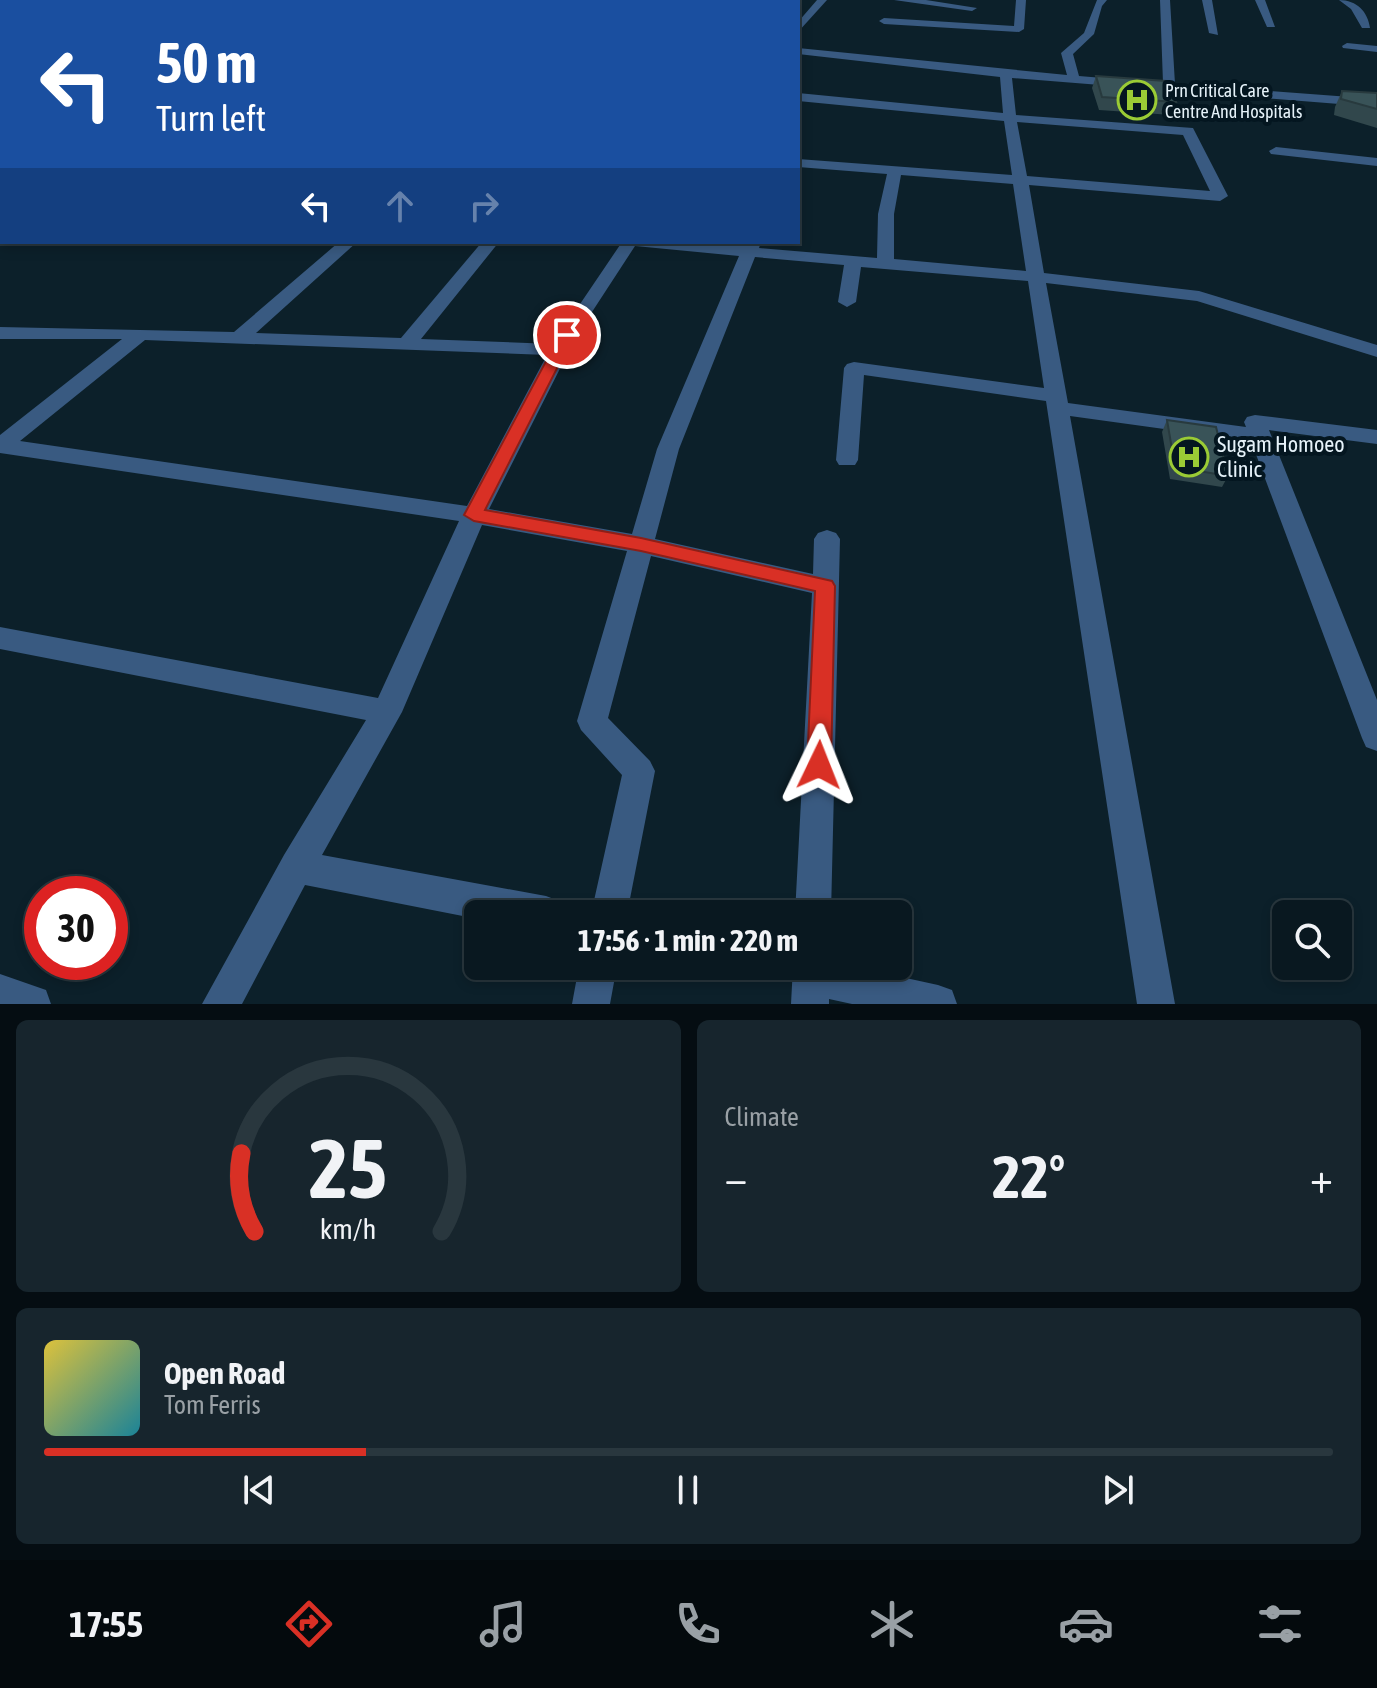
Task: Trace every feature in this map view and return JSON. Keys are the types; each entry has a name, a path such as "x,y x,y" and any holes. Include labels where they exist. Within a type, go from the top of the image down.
{"street":[{"path":"800,27 822,0"},
{"path":"882,34 889,0"},
{"path":"899,0 972,8"},
{"path":"884,21 943,29 1019,29 1021,0"},
{"path":"1074,80 1067,53 1089,34 1097,6 1102,0"},
{"path":"1165,0 1169,86"},
{"path":"1207,0 1214,33"},
{"path":"1260,0 1271,25"},
{"path":"1344,0 1355,7 1366,26"},
{"path":"943,29 951,7"},
{"path":"1347,46 1377,49"},
{"path":"800,51 880,53 1006,74 1377,103"},
{"path":"1006,74 1010,118 1156,1004"},
{"path":"800,97 1010,118 1188,131 1220,196 800,163"},
{"path":"1276,151 1377,162"},
{"path":"885,263 886,214 895,171"},
{"path":"237,339 347,244"},
{"path":"405,346 489,244"},
{"path":"221,1004 296,867 387,712 474,515 559,350 629,244"},
{"path":"683,244 751,247 1199,296 1377,351"},
{"path":"612,900 639,771 592,721 668,449 751,247"},
{"path":"847,302 853,260"},
{"path":"0,333 559,350"},
{"path":"1,446 139,335"},
{"path":"847,460 854,368 1261,436"},
{"path":"1377,437 1255,422 1377,738"},
{"path":"1,446 474,515 641,545 825,586"},
{"path":"814,900 827,539"},
{"path":"0,638 387,712"},
{"path":"296,867 472,900"},
{"path":"591,1004 595,980"},
{"path":"811,982 938,1004"},
{"path":"0,993 32,1004"}],"building":[{"path":"1096,76 1166,81 1176,102 1102,97"},
{"path":"1342,91 1377,93 1377,109 1341,99"},
{"path":"1167,420 1216,427 1228,476 1175,467"}],"place":[{"name":"Prn Critical Care Centre And Hospitals","path":"1137,100"},
{"name":"Sugam Homoeo Clinic","path":"1189,457"}],"route":[{"path":"567,335 474,515 641,545 825,586 819,765"}]}
